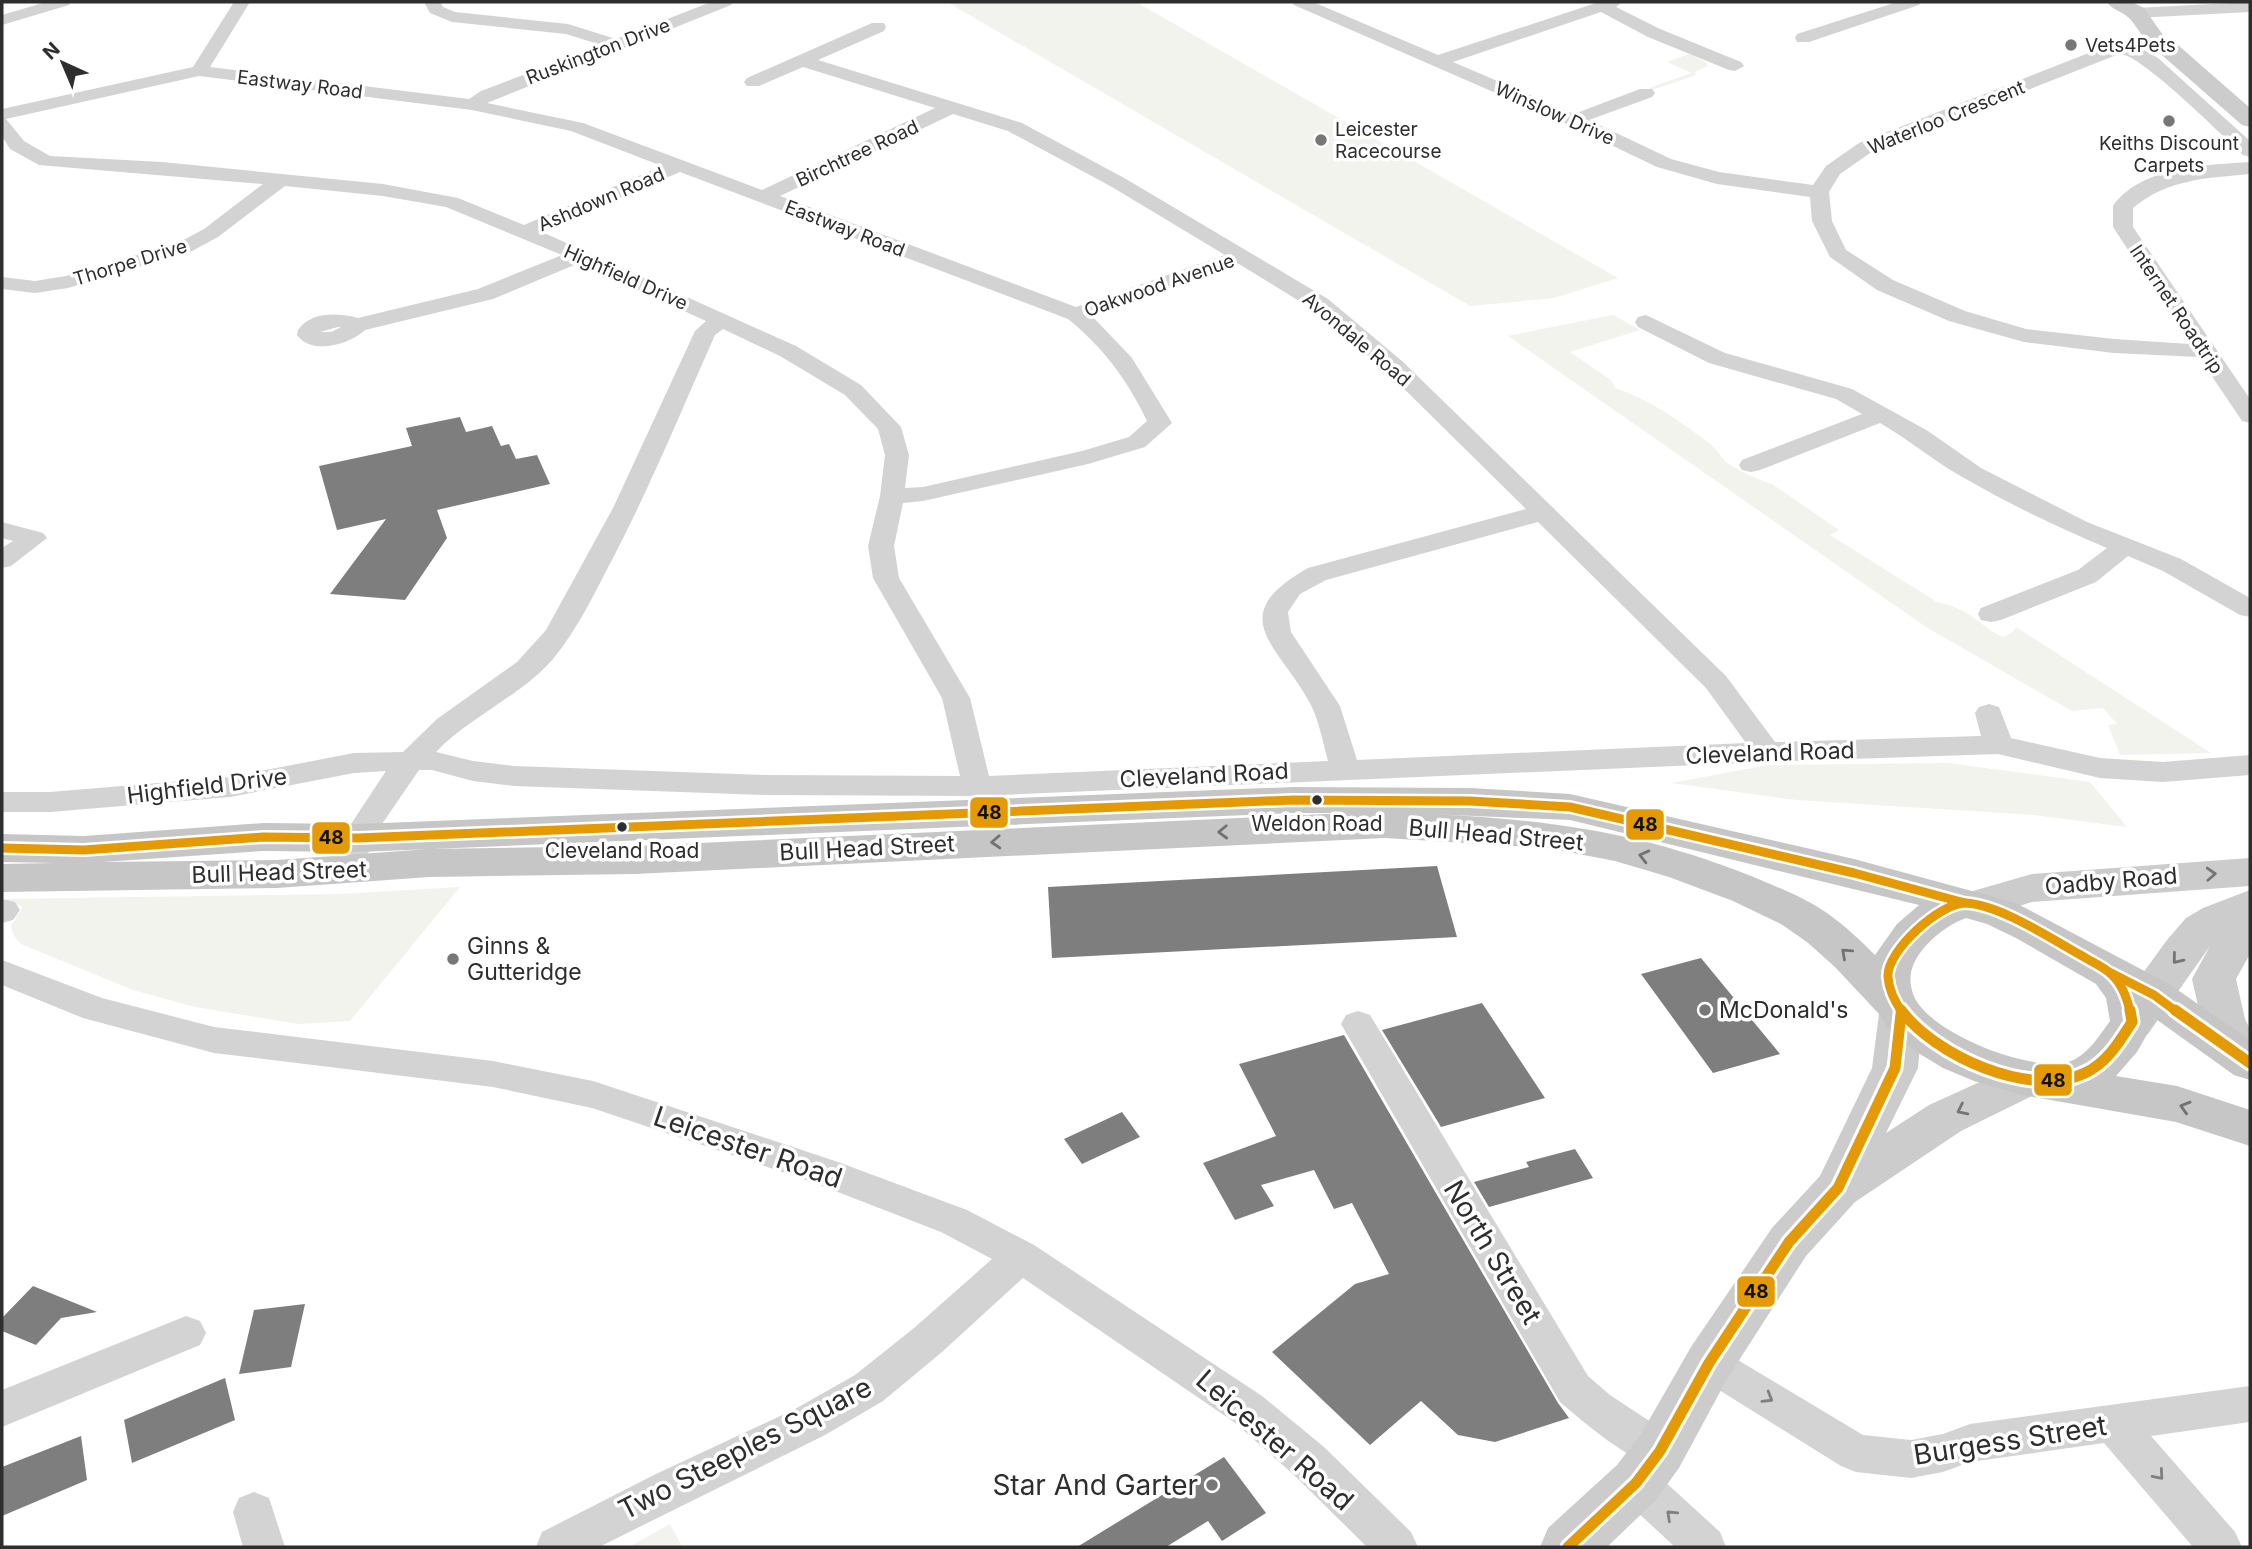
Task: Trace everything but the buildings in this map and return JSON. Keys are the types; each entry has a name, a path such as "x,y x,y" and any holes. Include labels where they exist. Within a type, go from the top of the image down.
{"main road":[{"path":"2127,7 2157,43 2171,51 2250,120"},
{"name":"Bull Head Street","path":"3,900 119,878 351,854 1293,800 1470,801 1570,807 1854,873 1970,904"},
{"name":"Bull Head Street","path":"2,848 84,850 263,837 351,854 429,863 635,860 1385,825 1498,831 1570,838 1675,864 1783,906 1821,930 1860,965 1897,1008"},
{"name":"Oadby Road","path":"1970,904 2032,888 2250,872"},
{"path":"1838,1188 1895,1068 1897,1008 1888,978 1892,960 1918,926 1938,911 1970,904 2031,927 2111,973 2143,1009 2246,1060"},
{"path":"1568,1547 1648,1467 1709,1363 1788,1242 1838,1188 1945,1118 2035,1081 2072,1079 2093,1069 2115,1050 2172,964 2202,928 2250,905"},
{"path":"2246,1060 2223,1019 2214,979 2231,946 2250,933"},
{"path":"1897,1008 1927,1036 1986,1068 2035,1081 2177,1104 2250,1128"}],"street":[{"path":"2,20 63,2"},
{"path":"199,71 242,2"},
{"path":"432,2 436,10 452,17 568,29 616,44"},
{"name":"Ruskington Drive","path":"472,105 486,95 725,2"},
{"name":"Winslow Drive","path":"1300,2 1573,120 1664,163 1717,178 1819,192"},
{"path":"1803,31 1823,32 1913,2"},
{"path":"1438,61 1608,4 1671,41 1735,66"},
{"path":"2127,7 2250,7"},
{"path":"753,82 878,27"},
{"name":"Waterloo Crescent","path":"1819,192 1833,170 1866,147 2125,46 2157,43"},
{"path":"2125,46 2152,62 2250,151"},
{"name":"Avondale Road","path":"803,61 1015,127 1243,256 1320,304 1394,366 1716,682 1767,752"},
{"name":"Eastway Road","path":"2,114 199,71 472,105 576,127 1076,314 1101,332 1151,402 1160,423 1137,442 1088,457 923,494 892,496"},
{"path":"1573,120 1646,93"},
{"name":"Birchtree Road","path":"762,197 950,108"},
{"name":"Highfield Drive","path":"2,123 17,145 46,161 383,190 451,202 580,255 722,320"},
{"name":"Ashdown Road","path":"524,232 678,166"},
{"name":"Internet Roadtrip","path":"2250,168 2203,172 2164,180 2137,192 2123,206 2123,228 2250,416"},
{"name":"Thorpe Drive","path":"2,282 35,287 68,282 185,247 211,233 281,180"},
{"path":"1819,192 1822,221 1837,253 1885,285 1957,316 2024,335 2114,346 2204,351"},
{"path":"357,325 485,294 580,255"},
{"name":"Oakwood Avenue","path":"1076,314 1243,256"},
{"path":"722,320 788,351 853,390 889,427 897,454 892,496 881,546 886,578 956,698 976,786"},
{"name":"Highfield Drive","path":"351,854 382,796 411,761 442,728 507,684 542,654 564,625 615,531 706,331 722,320"},
{"path":"1646,322 1717,358 1844,394 1883,414 1972,473 2124,547 2172,565 2250,609"},
{"path":"1751,465 1883,414"},
{"path":"1345,769 1326,706 1277,632 1275,612 1290,589 1317,574 1541,513"},
{"path":"2,530 34,538 2,560"},
{"path":"1991,614 2087,576 2124,547"},
{"path":"1989,713 1998,745"},
{"name":"Cleveland Road","path":"411,761 432,760 473,771 514,776 767,785 976,786 1767,752 1998,745 2100,768 2163,772 2250,765"},
{"name":"Highfield Drive","path":"2,802 50,802 230,787 354,763 411,761"},
{"name":"Leicester Road","path":"2,972 95,1009 214,1040 493,1074 593,1095 825,1172 954,1221 1021,1256 1185,1364 1248,1409 1309,1461 1396,1547"},
{"name":"North Street","path":"1358,1024 1574,1389 1604,1413 1648,1467 1705,1547"},
{"name":"Two Steeples Square","path":"557,1547 671,1488 810,1422 869,1388 928,1340 1021,1256"},
{"path":"2,1409 187,1333"},
{"name":"Burgess Street","path":"1709,1363 1856,1452 1911,1459 1943,1453 1970,1443 2250,1404"},
{"path":"2114,1423 2220,1547"}],"shaded area":[{"path":"947,2 1136,2 1618,278 1554,298 1470,306"},
{"path":"1689,54 1706,62 1708,66 1695,72 1696,75 1652,90 1649,88 1692,73 1667,62"},
{"path":"1613,315 1640,330 1570,352 1612,381 1615,388 1673,417 1716,449 1727,463 1772,484 1839,530 1830,535 1937,602 1965,612 2003,637 2013,632 2016,627 2211,753 2120,755 2108,725 2117,724 2103,708 2072,711 1926,627 1508,336"},
{"path":"1948,763 2090,782 2127,827 2034,815 1797,800 1671,783 1768,765"},
{"path":"460,887 350,1021 299,1024 195,1007 133,990 21,944 14,936 11,926 23,907 4,899 340,894"},
{"path":"670,1524 682,1547 629,1547"}],"transit line":[{"name":"48","path":"2,848 84,850 263,837 358,838 1293,800 1470,801 1570,807 1854,873 1965,903"},
{"name":"48","path":"1965,903 2001,913 2031,927 2111,973 2127,995 2132,1022 2117,1045 2098,1065 2082,1075 2058,1080 2029,1079 1997,1072 1935,1043 1911,1023 1894,1001 1888,977 1891,965 1907,940 1921,926 1946,910 1965,903"},
{"name":"48","path":"2111,973 2154,995 2250,1063"},
{"name":"48","path":"1568,1547 1636,1483 1660,1451 1709,1363 1789,1242 1838,1188 1895,1068 1901,1014"}],"place":[{"name":"Vets4Pets","path":"2071,45"},
{"name":"Keiths Discount Carpets","path":"2169,121"},
{"name":"Leicester Racecourse","path":"1321,140"},
{"name":"Weldon Road","path":"1317,800"},
{"name":"Cleveland Road","path":"622,827"},
{"name":"Ginns & Gutteridge","path":"453,959"},
{"name":"McDonald's","path":"1705,1010"},
{"name":"Star And Garter","path":"1212,1485"}]}
